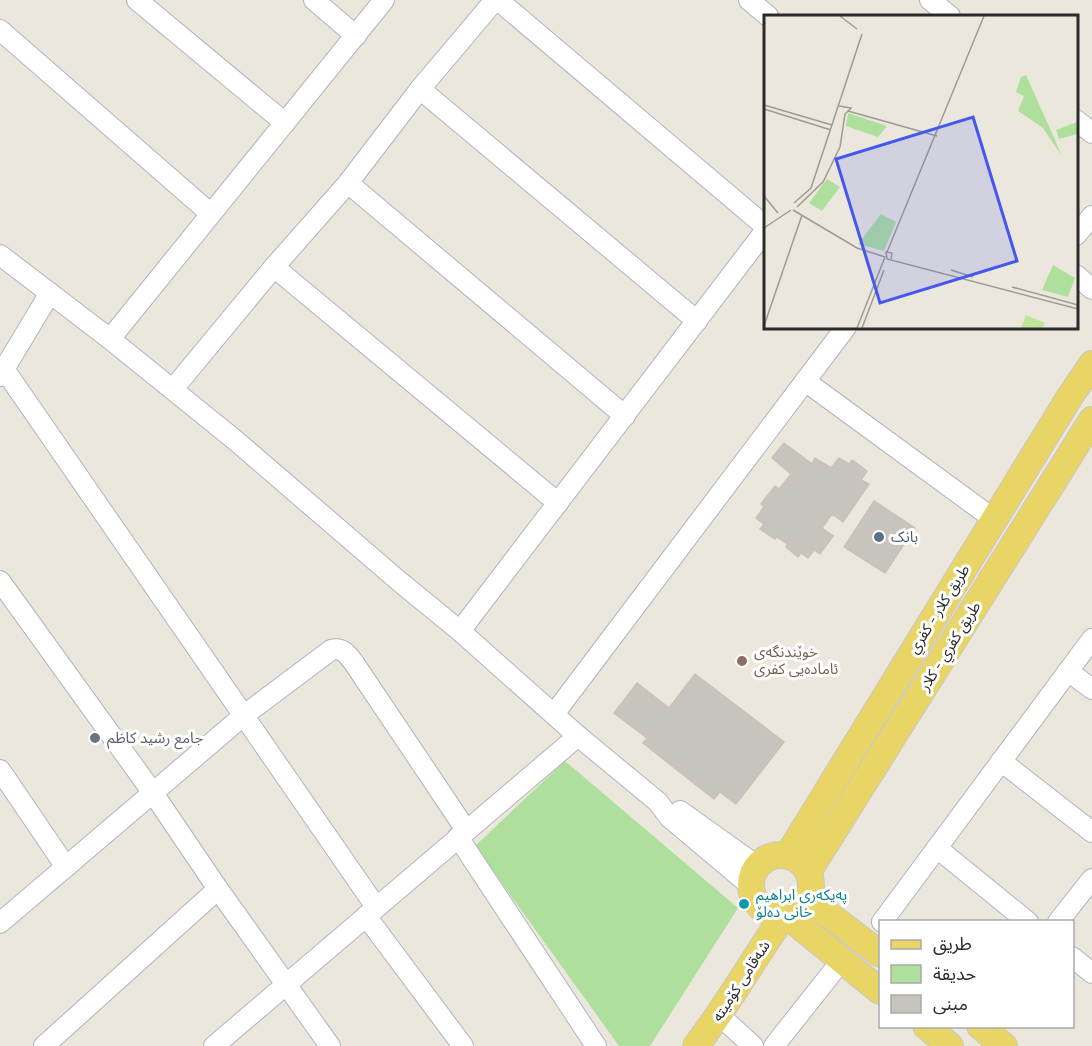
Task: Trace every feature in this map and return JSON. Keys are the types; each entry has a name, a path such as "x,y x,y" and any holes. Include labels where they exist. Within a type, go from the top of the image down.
{"main road":[{"name":"طريق كلار - كفري","path":"788,855 1092,364"},
{"name":"طريق كفري - كلار","path":"809,882 1092,420"},
{"path":"809,882 806,900 793,912 776,914 761,907 756,900 754,876 763,860 771,856 788,855 803,864 818,906 824,911 877,935"},
{"path":"784,914 879,990"},
{"name":"شەقامی کۆمیتە","path":"696,1046 719,1015 784,914"},
{"path":"928,1028 950,1046"},
{"path":"982,1028 1004,1046"}],"street":[{"path":"137,0 285,123"},
{"path":"314,0 356,36"},
{"path":"110,339 384,0"},
{"path":"173,389 274,267 348,183 420,90 496,0 764,225"},
{"path":"748,0 767,15"},
{"path":"930,0 949,15"},
{"path":"0,30 211,214"},
{"path":"420,90 697,321"},
{"path":"1077,121 1092,133"},
{"path":"348,183 624,416"},
{"path":"1077,234 1092,216"},
{"path":"460,631 764,232"},
{"path":"0,255 110,339 235,440 460,631 578,736 658,802 675,807 754,876"},
{"path":"274,267 558,503"},
{"path":"1077,276 1092,289"},
{"path":"50,293 2,373 243,716 463,1046"},
{"path":"554,714 845,328"},
{"path":"805,381 995,520"},
{"path":"0,581 153,793 285,985 330,1046"},
{"path":"887,920 937,848 1092,639"},
{"path":"0,923 243,716 332,650 339,648 345,651 354,663 596,1046"},
{"path":"1068,671 1092,689"},
{"path":"214,1046 578,736"},
{"path":"1001,761 1092,832"},
{"path":"0,770 66,867"},
{"path":"937,848 1027,920"},
{"path":"1059,920 1092,879"},
{"path":"44,1046 218,889"},
{"path":"1074,958 1092,972"},
{"path":"774,1046 842,960"},
{"path":"719,1015 753,1046"}],"green space":[{"path":"565,761 738,908 650,1046 619,1046 475,846"}],"building":[{"path":"784,443 812,464 815,458 831,468 839,458 849,464 852,460 867,471 861,480 869,484 843,522 832,514 822,528 833,536 820,554 814,550 808,558 801,553 798,557 786,547 787,544 760,529 764,524 756,518 764,507 761,504 775,486 779,489 791,474 772,458"},
{"name":"بانک","path":"874,501 915,528 885,573 844,547"},
{"path":"695,674 784,742 736,804 720,792 714,799 643,743 647,738 614,713 637,683 669,708"}],"place":[{"name":"بانک","path":"879,537"},
{"name":"خوێندنگەی ئامادەیی کفری","path":"742,661"},
{"name":"جامع رشيد كاظم","path":"95,738"},
{"name":"پەیکەری ابراهیم خانی دەلۆ","path":"744,904"}]}
